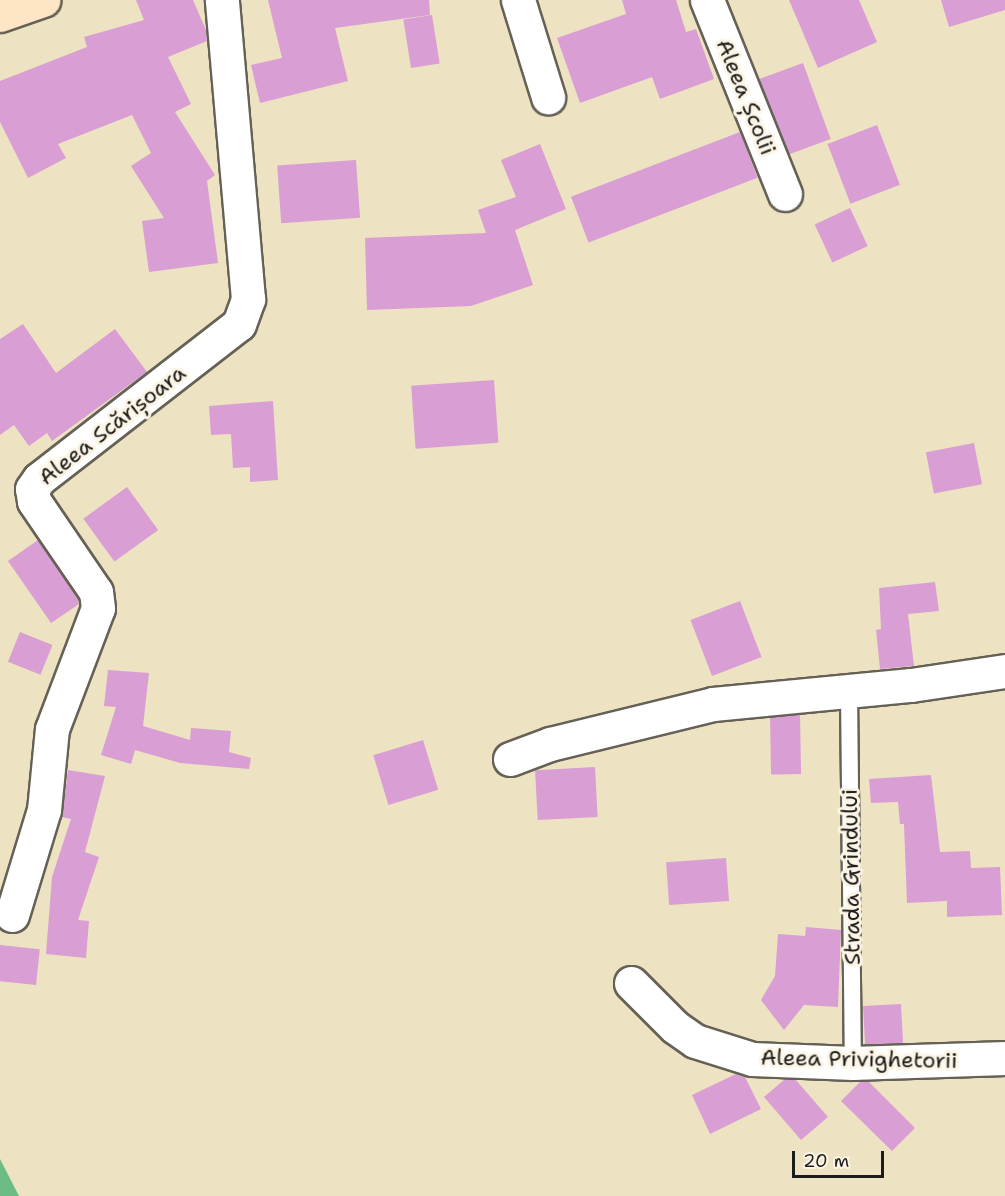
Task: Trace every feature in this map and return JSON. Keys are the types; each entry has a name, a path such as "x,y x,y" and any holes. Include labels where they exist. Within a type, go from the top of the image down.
{"main road":[{"path":"0,15 43,0"}],"street":[{"name":"Aleea Scărișoara","path":"12,915 44,810 52,729 98,608 96,592 34,501 32,489 39,479 239,324 248,299 222,0"},
{"path":"518,0 548,97"},
{"name":"Aleea Școlii","path":"706,0 785,194"},
{"path":"510,759 550,744 713,704 849,692 1005,671"},
{"name":"Aleea Privighetorii","path":"631,983 675,1027 695,1041 721,1051 774,1061 853,1062 1005,1058"}],"lane":[{"name":"Strada Grindului","path":"849,692 853,1062"}],"green space":[{"path":"0,1159 19,1196 0,1196"}],"building":[{"path":"136,0 193,0 206,30 207,41 168,57 191,104 175,112 215,175 207,181 218,263 149,272 142,221 164,218 131,166 151,153 132,115 58,144 66,158 28,178 0,122 0,81 87,47 84,37 144,20"},
{"path":"268,0 429,0 430,15 335,28 348,81 260,103 251,65 282,58"},
{"path":"622,0 676,0 686,32 696,29 714,79 660,99 652,77 580,103 557,38 626,14"},
{"path":"789,0 859,0 877,42 818,68"},
{"path":"941,0 1005,0 1005,10 949,27"},
{"path":"432,15 440,63 411,68 403,20"},
{"path":"803,63 831,139 787,155 759,79"},
{"path":"877,125 900,185 850,204 828,144"},
{"path":"740,132 758,178 589,243 571,197"},
{"path":"540,144 566,209 515,230 533,285 471,306 367,310 365,238 486,233 478,210 516,197 501,160"},
{"path":"356,160 360,218 281,223 277,166"},
{"path":"850,208 868,246 832,263 815,224"},
{"path":"23,324 56,373 115,329 147,372 52,441 47,433 29,446 14,425 0,435 0,339"},
{"path":"494,380 498,443 416,449 411,386"},
{"path":"273,401 278,480 250,482 250,467 233,468 231,434 211,435 209,406"},
{"path":"974,443 982,484 934,494 926,452"},
{"path":"127,487 158,530 114,562 83,519"},
{"path":"38,540 78,599 79,604 51,623 8,561"},
{"path":"935,582 939,611 908,614 914,666 880,669 876,630 881,629 879,588"},
{"path":"740,601 762,657 712,676 691,620"},
{"path":"20,632 52,645 40,675 8,662"},
{"path":"108,670 149,673 143,726 190,740 191,728 231,731 229,752 251,758 249,769 180,763 135,750 131,764 101,755 116,707 104,706"},
{"path":"800,714 801,774 771,775 770,715"},
{"path":"423,740 438,790 388,805 373,755"},
{"path":"595,767 598,817 538,820 535,770"},
{"path":"68,770 105,776 85,852 99,857 78,920 89,921 86,958 46,954 52,877 71,819 62,817"},
{"path":"931,775 940,852 970,851 971,868 1000,867 1002,915 947,917 947,901 907,903 904,824 900,824 898,802 871,803 869,779"},
{"path":"726,858 729,901 669,905 666,862"},
{"path":"806,927 841,930 838,1007 804,1005 784,1030 761,1000 775,976 778,934 805,936"},
{"path":"0,945 40,949 36,985 0,981"},
{"path":"901,1004 903,1043 865,1045 863,1006"},
{"path":"736,1074 745,1077 761,1109 710,1134 692,1095"},
{"path":"785,1079 795,1079 828,1117 801,1140 764,1097"},
{"path":"868,1081 915,1128 892,1151 841,1101 860,1082"}]}
